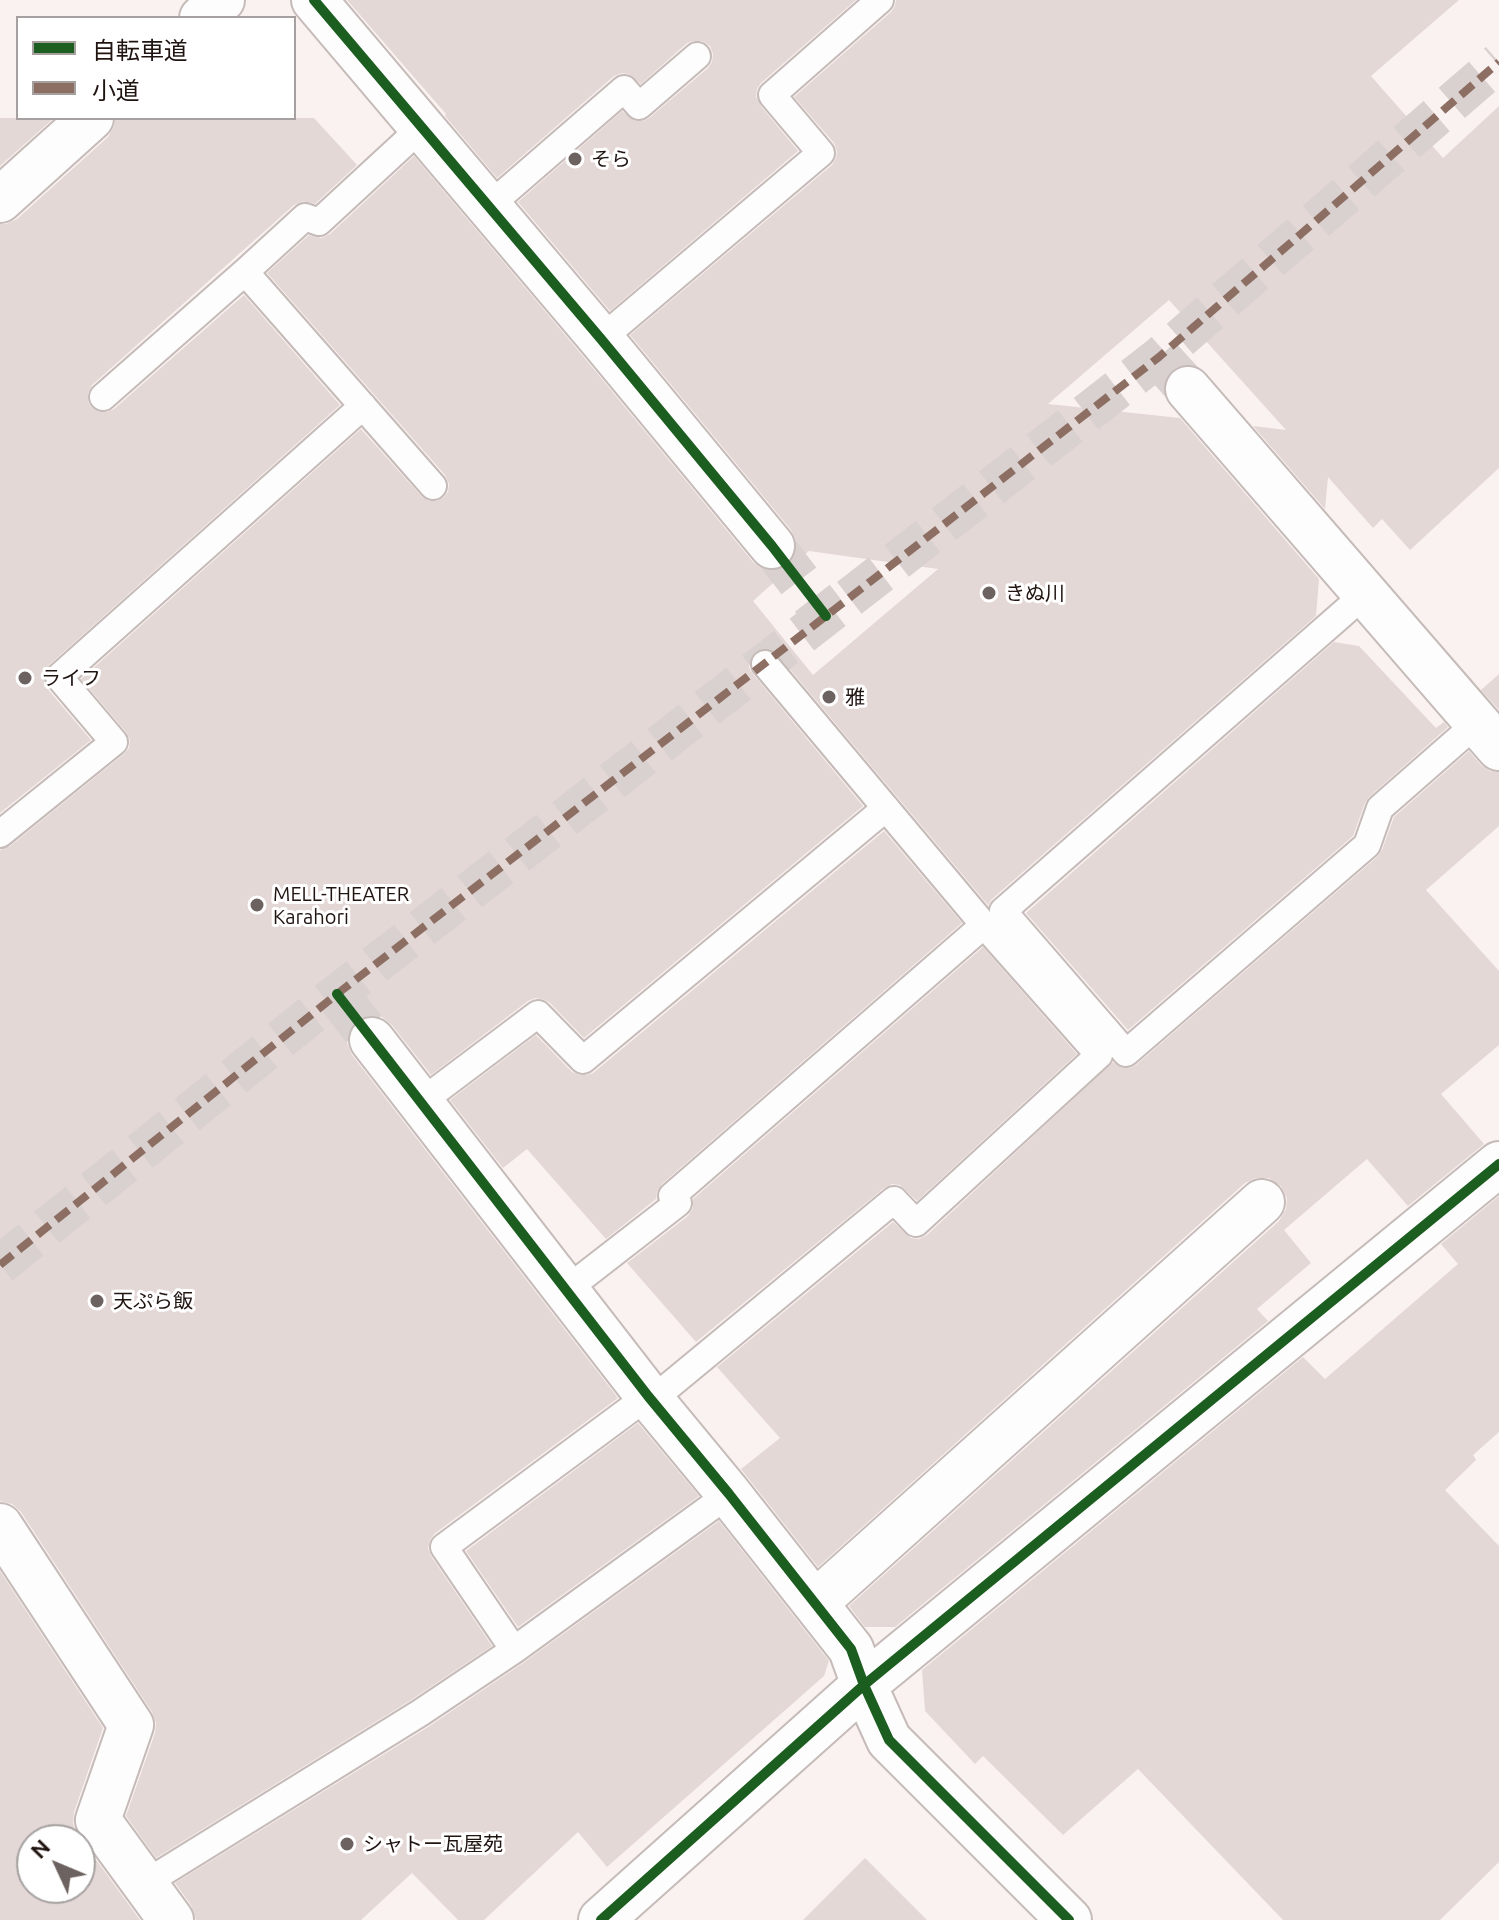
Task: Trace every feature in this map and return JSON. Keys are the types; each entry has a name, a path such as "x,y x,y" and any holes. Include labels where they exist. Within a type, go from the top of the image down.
{"street":[{"path":"204,16 222,0"},
{"path":"314,0 772,546"},
{"path":"0,200 89,120"},
{"path":"1188,389 1488,735"},
{"path":"372,1040 648,1396 851,1649 889,1740 1069,1920"},
{"path":"601,1920 864,1685 1499,1164"},
{"path":"815,1603 1262,1202"},
{"path":"0,1526 131,1725 98,1820 171,1920"}],"lane":[{"path":"601,339 821,153 772,95 880,0"},
{"path":"489,206 624,89 639,106 697,56"},
{"path":"103,397 305,217 319,222 422,127"},
{"path":"245,272 433,486"},
{"path":"0,834 114,742 59,677 363,406"},
{"path":"1365,594 1003,911 1126,1053 1367,845 1380,808 1488,735"},
{"path":"514,1650 444,1547 648,1396 664,1390 894,1200 916,1223 1099,1055 984,925 765,664"},
{"path":"421,1102 538,1014 583,1060 886,808"},
{"path":"566,1290 678,1203 672,1196 984,925"},
{"path":"144,1884 420,1713 514,1650 729,1494"}],"building":[{"path":"347,0 856,0 757,89 756,97 760,105 798,151 610,311 518,202 622,111 635,121 649,118 708,68 713,54 710,46 702,41 687,43 641,84 628,74 614,76 497,178"},
{"path":"896,0 1459,0 1371,76 1443,158 1499,106 1499,468 1410,550 1382,519 1373,528 1328,477 1325,509 1253,426 1286,430 1169,300 1048,404 1180,418 1319,579 1316,616 988,905 777,654 761,648 754,652 749,668 863,806 584,1038 549,1002 535,998 431,1075 392,1025 382,1017 369,1015 356,1021 349,1030 347,1043 352,1055 618,1398 430,1540 428,1548 431,1556 492,1646 411,1700 156,1858 126,1816 155,1733 156,1723 152,1712 21,1512 12,1504 0,1501 0,850 10,846 129,748 130,740 126,732 81,679 361,429 422,497 437,501 448,492 445,475 267,273 309,235 321,238 330,234 414,156 753,562 763,569 775,571 788,565 795,555 797,543 791,530 630,335 832,165 837,151 834,143 794,97 895,6","holes":["809,551 938,569 813,675 753,601"]},
{"path":"0,118 52,120 0,166"},
{"path":"314,118 357,165 315,204 303,201 294,205 92,385 88,393 91,407 99,412 114,409 244,295 340,405 48,666 44,673 46,687 91,740 0,813 0,224 17,219 108,137 115,120"},
{"path":"1334,642 1359,646 1436,728 1444,722 1448,727 1369,797 1353,836 1128,1030 1026,913"},
{"path":"1499,674 1499,710 1481,690"},
{"path":"1469,751 1481,765 1499,772 1499,826 1426,890 1499,971 1499,1045 1441,1094 1484,1144 1408,1206 1367,1159 1284,1230 1311,1263 1257,1309 1268,1321 895,1627 865,1627 849,1606 1279,1221 1286,1209 1287,1198 1281,1186 1269,1178 1256,1178 1245,1183 818,1567 741,1469 780,1438 717,1367 893,1222 911,1238 919,1239 927,1235 1113,1062 1122,1068 1136,1065 1377,857 1394,817"},
{"path":"884,831 962,923 662,1184 656,1199 606,1239 527,1149 503,1168 450,1100 536,1035 572,1072 579,1075 593,1073"},
{"path":"983,947 1077,1054 917,1201 900,1185 892,1184 884,1188 696,1342 627,1263 688,1216 693,1208 693,1199"},
{"path":"1499,1196 1499,1432 1473,1455 1476,1460 1445,1490 1499,1546 1499,1862 1440,1920 1283,1920 1138,1769 1063,1835 983,1756 975,1764 925,1711 922,1670 1303,1357 1325,1379 1458,1264 1441,1244"},
{"path":"638,1423 699,1496 518,1627 466,1551"},
{"path":"719,1521 829,1661 824,1676 607,1867 578,1832 484,1920 458,1920 412,1873 361,1920 196,1920 191,1905 175,1883 428,1727 523,1663"},
{"path":"0,1571 103,1728 74,1812 73,1824 16,1824 16,1904 96,1904 96,1860 140,1920 0,1920"},
{"path":"865,1858 927,1920 803,1920"}],"tunnel":[{"path":"0,1265 337,994 1159,357 1499,62"},
{"path":"1159,357 1188,389"},
{"path":"772,546 826,616"},
{"path":"337,994 372,1040"}],"marked path":[{"path":"0,1265 337,994 1159,357 1499,62"}],"cycle path":[{"path":"314,0 601,339 826,616"},
{"path":"337,994 648,1396 851,1649 889,1740 1069,1920"},
{"path":"601,1920 864,1685 1499,1164"}],"place":[{"name":"そら","path":"575,159"},
{"name":"きぬ川","path":"989,593"},
{"name":"ライフ","path":"25,678"},
{"name":"雅","path":"829,697"},
{"name":"MELL-THEATER Karahori","path":"257,905"},
{"name":"天ぷら飯","path":"97,1301"},
{"name":"シャトー瓦屋苑","path":"347,1844"}]}
